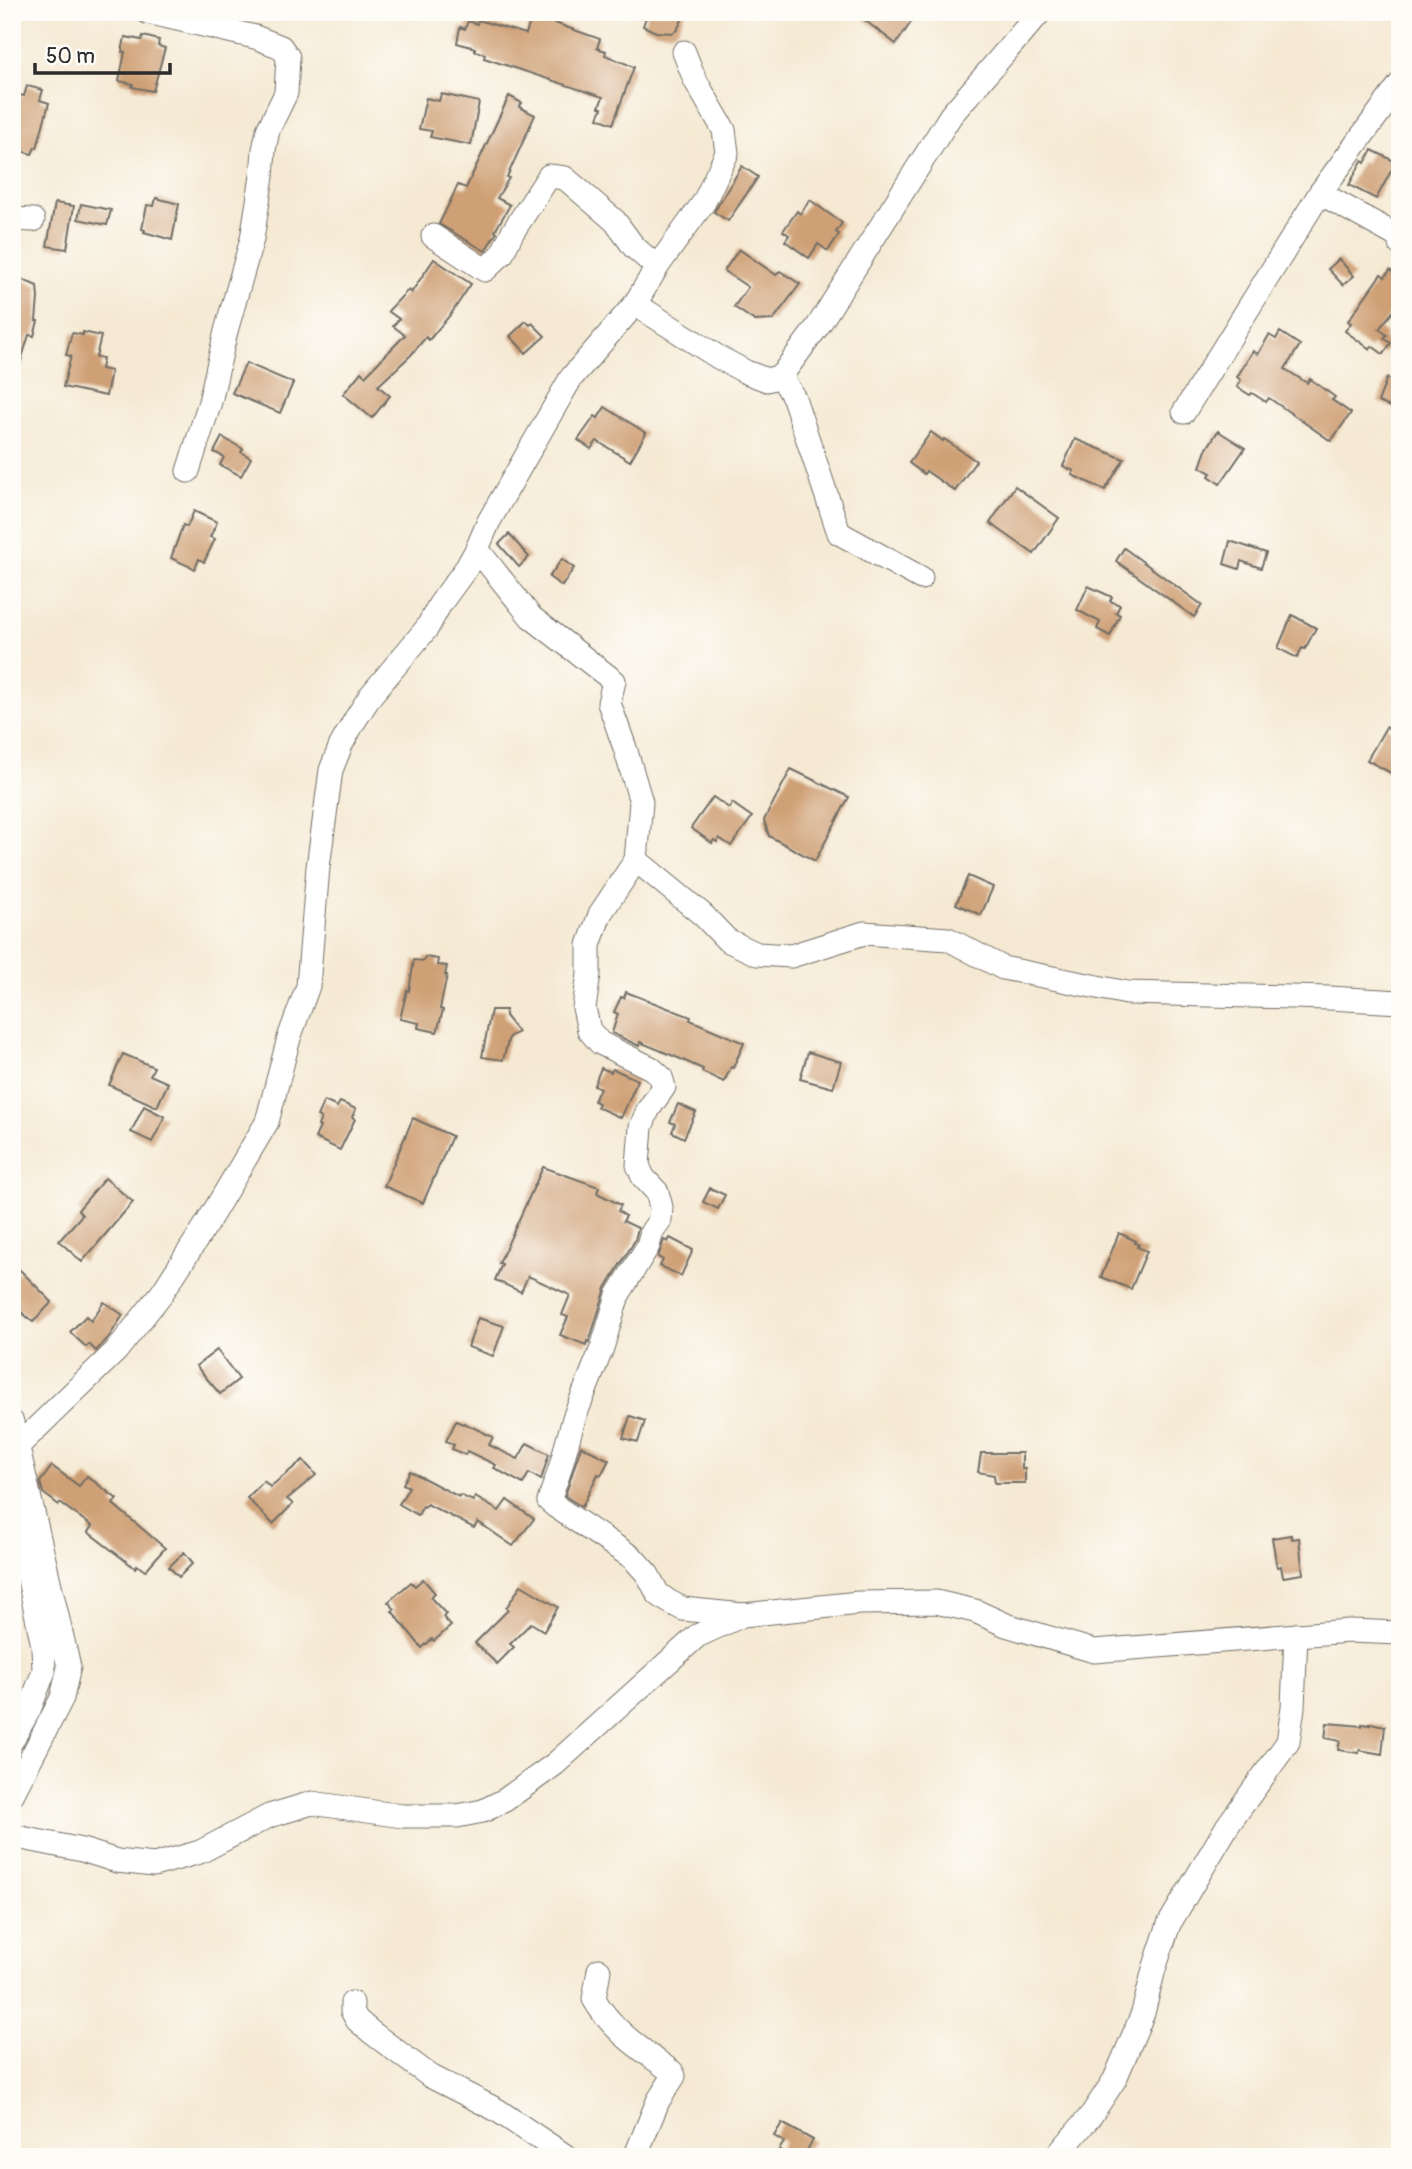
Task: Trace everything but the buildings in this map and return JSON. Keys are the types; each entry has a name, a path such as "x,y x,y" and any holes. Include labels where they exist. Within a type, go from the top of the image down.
{"street":[{"path":"147,12 255,37 281,47 288,57 286,93 268,130 264,150 252,239 226,331 210,402 187,471"},
{"path":"635,304 746,372 767,380 781,376 818,326 951,115 1040,12"},
{"path":"18,1446 116,1351 162,1293 267,1122 289,1038 308,986 318,867 331,769 341,745 371,695 427,628 440,604 467,567 489,521 571,378 635,304 657,267 704,202 727,153 724,130 695,80 684,52"},
{"path":"1184,412 1320,193 1400,84"},
{"path":"433,236 485,270 502,254 512,233 549,176 565,178 615,221 634,247 657,267"},
{"path":"1320,193 1399,237 1400,244"},
{"path":"781,376 794,398 839,533 921,579"},
{"path":"477,549 531,617 614,681 608,703 641,803 636,860 600,914 589,945 589,974 584,1008 589,1030 600,1043 651,1068 661,1077 664,1087 648,1110 641,1127 638,1165 643,1177 657,1192 661,1207 660,1220 652,1231 648,1246 618,1295 602,1348 574,1418 549,1501 633,1558 648,1575 658,1594 684,1609 743,1615 859,1603 936,1602 975,1611 1006,1625 1094,1651 1349,1631 1400,1633"},
{"path":"636,860 703,915 727,940 757,954 790,956 864,933 948,939 1003,968 1127,993 1400,1002"},
{"path":"12,1422 69,1667 62,1698 12,1795"},
{"path":"12,1498 43,1646 44,1671 29,1710 12,1740"},
{"path":"12,1836 82,1850 117,1861 155,1865 201,1852 270,1816 312,1803 402,1816 457,1816 483,1811 505,1800 555,1764 697,1636 743,1615"},
{"path":"1056,2157 1092,2114 1115,2079 1143,2013 1169,1924 1228,1825 1288,1742 1293,1707 1296,1635"},
{"path":"599,1970 594,1999 603,2015 674,2076 658,2101 635,2157"},
{"path":"352,2003 352,2011 358,2020 430,2076 498,2110 567,2157"}]}
